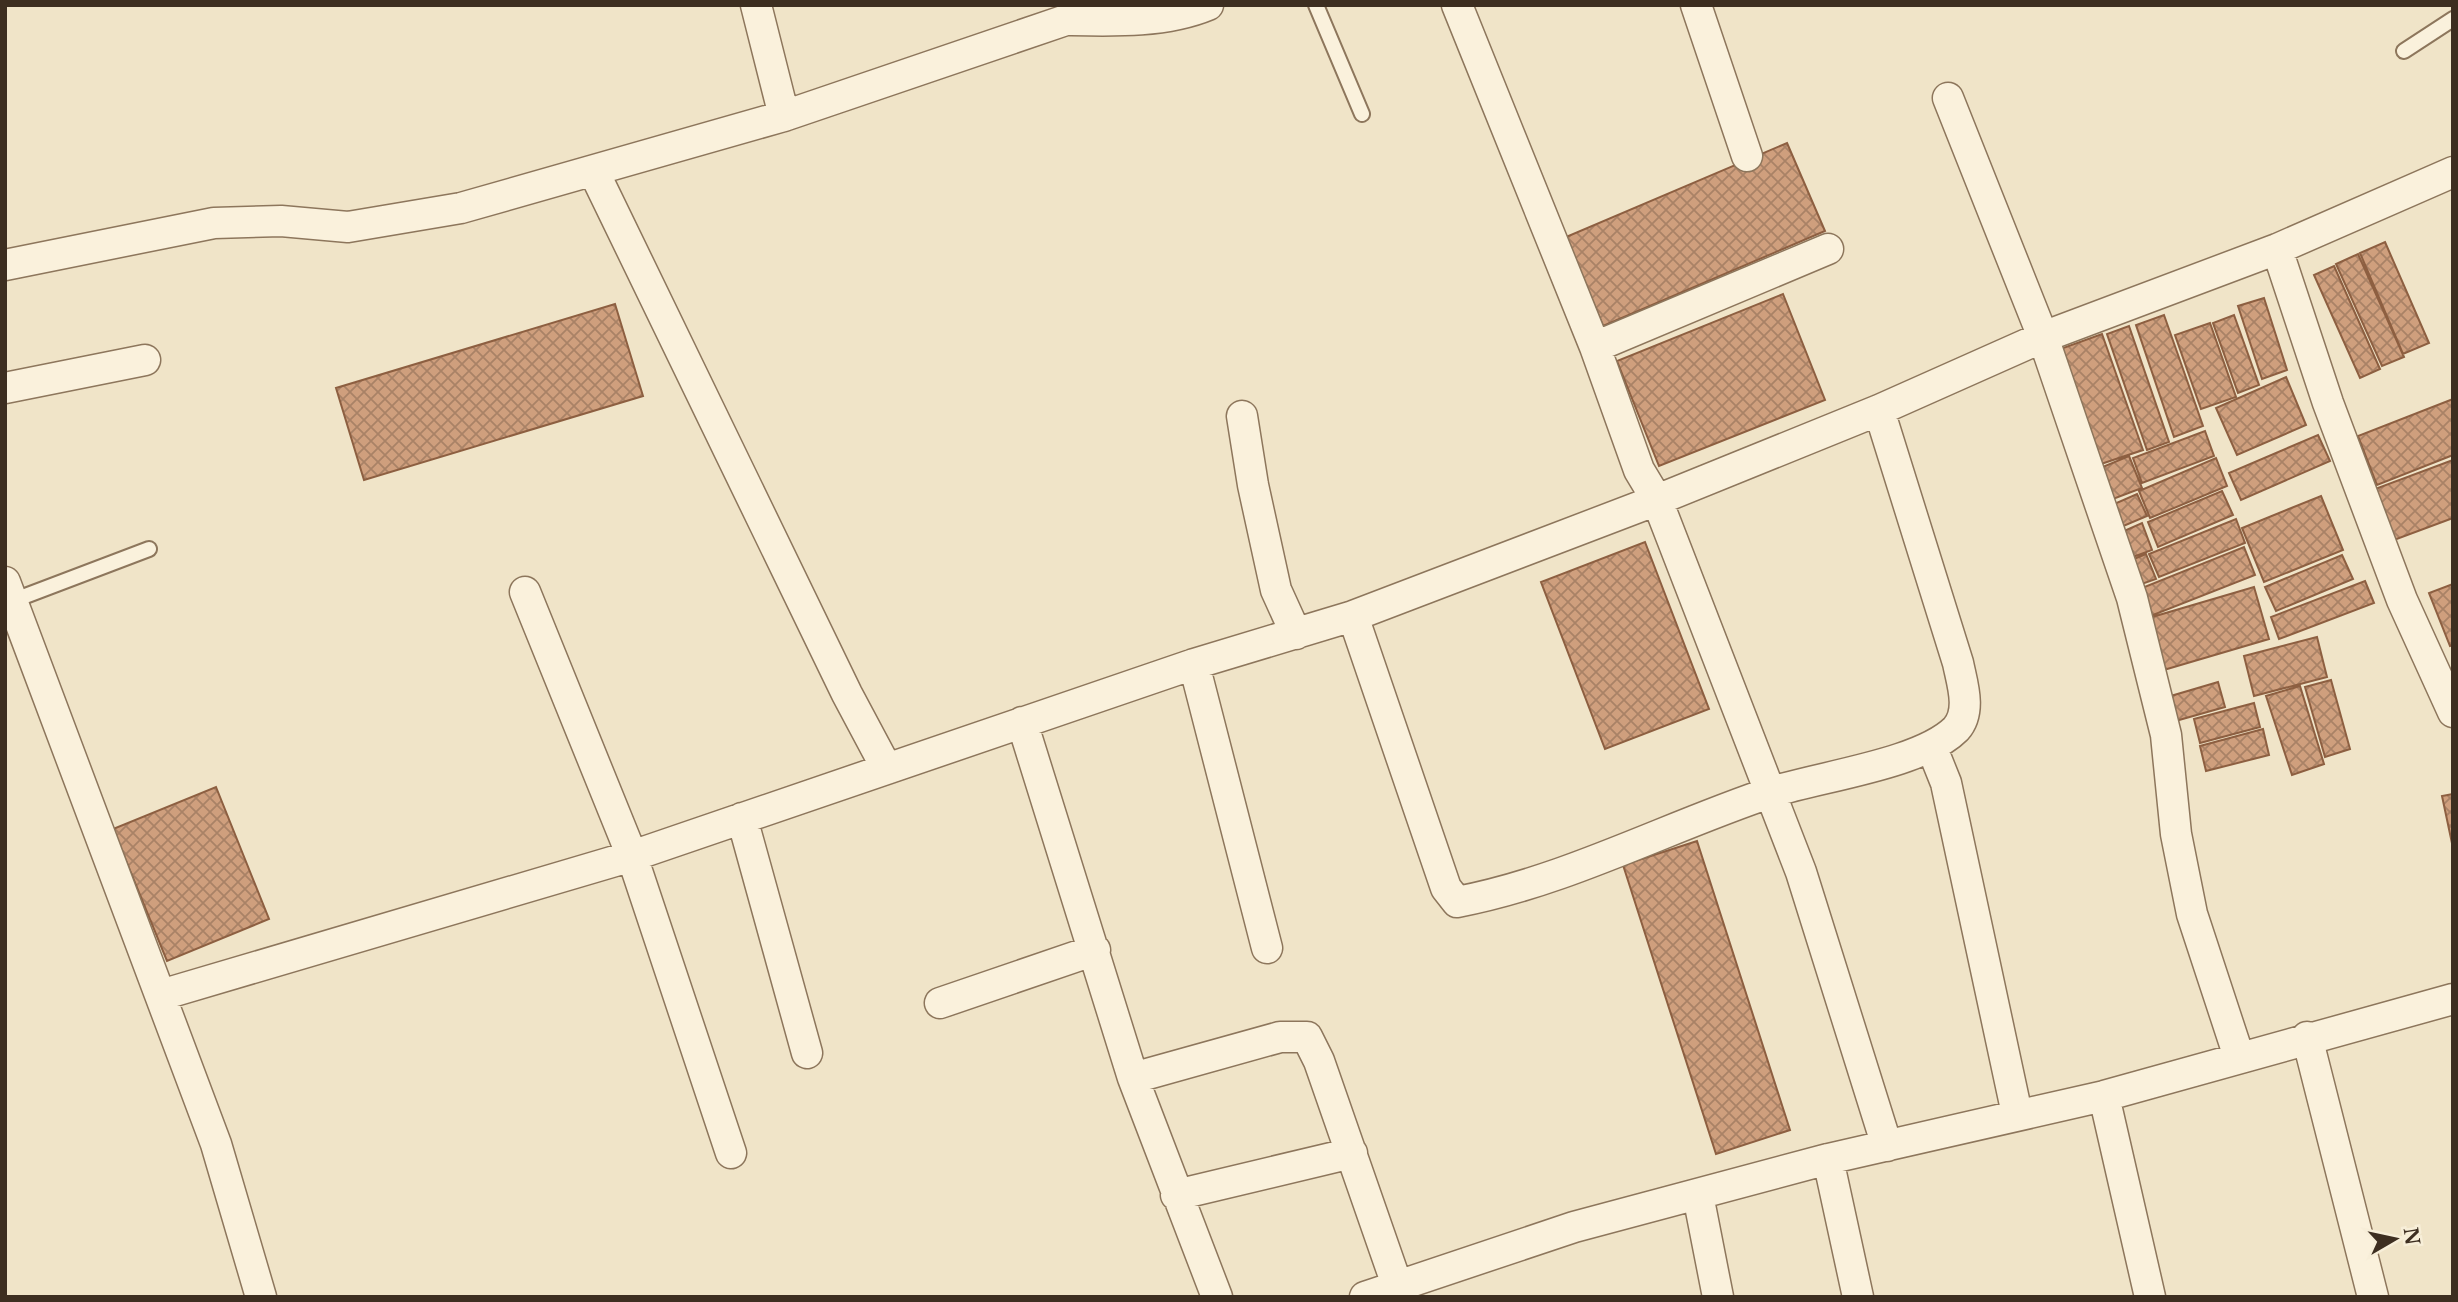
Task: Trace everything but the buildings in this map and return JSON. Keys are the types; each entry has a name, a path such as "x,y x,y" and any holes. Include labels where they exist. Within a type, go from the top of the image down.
{"street":[{"path":"756,5 784,116"},
{"path":"5,265 214,223 281,221 348,227 461,208 784,116 1066,20 1109,13 1187,14 1208,5"},
{"path":"1457,5 1595,347 1639,470 1657,500 1772,792 1801,872 1887,1146"},
{"path":"1696,5 1747,156"},
{"path":"1948,98 2043,337 2132,598 2166,734 2176,834 2192,914 2239,1057"},
{"path":"594,172 847,694 887,769"},
{"path":"161,995 632,856 1194,664 1353,616 1657,500 1879,410 2043,337 2277,249 2453,172"},
{"path":"1595,347 1828,249"},
{"path":"2277,249 2328,403 2402,600 2453,712"},
{"path":"5,388 145,360"},
{"path":"1353,616 1446,888 1457,902 1493,895 1597,860 1772,792 1932,748 1958,727 1966,703 1955,650 1879,410"},
{"path":"1242,416 1253,485 1276,590 1296,634"},
{"path":"9,591 216,1144 261,1297"},
{"path":"525,592 632,856 730,1153"},
{"path":"1194,664 1268,948"},
{"path":"1022,722 1133,1078 1217,1297"},
{"path":"1932,748 1946,783 2017,1114"},
{"path":"742,818 807,1053"},
{"path":"940,1003 1095,950"},
{"path":"1365,1297 1574,1227 1828,1159 2104,1096 2308,1037 2453,999"},
{"path":"1133,1078 1280,1037 1307,1037 1319,1061 1397,1285"},
{"path":"2308,1037 2373,1297"},
{"path":"2104,1096 2150,1297"},
{"path":"1176,1195 1352,1153"},
{"path":"1828,1159 1858,1297"},
{"path":"1698,1195 1718,1297"}],"lane":[{"path":"1316,5 1362,114"},
{"path":"2404,51 2453,19"},
{"path":"9,591 149,549"}]}
